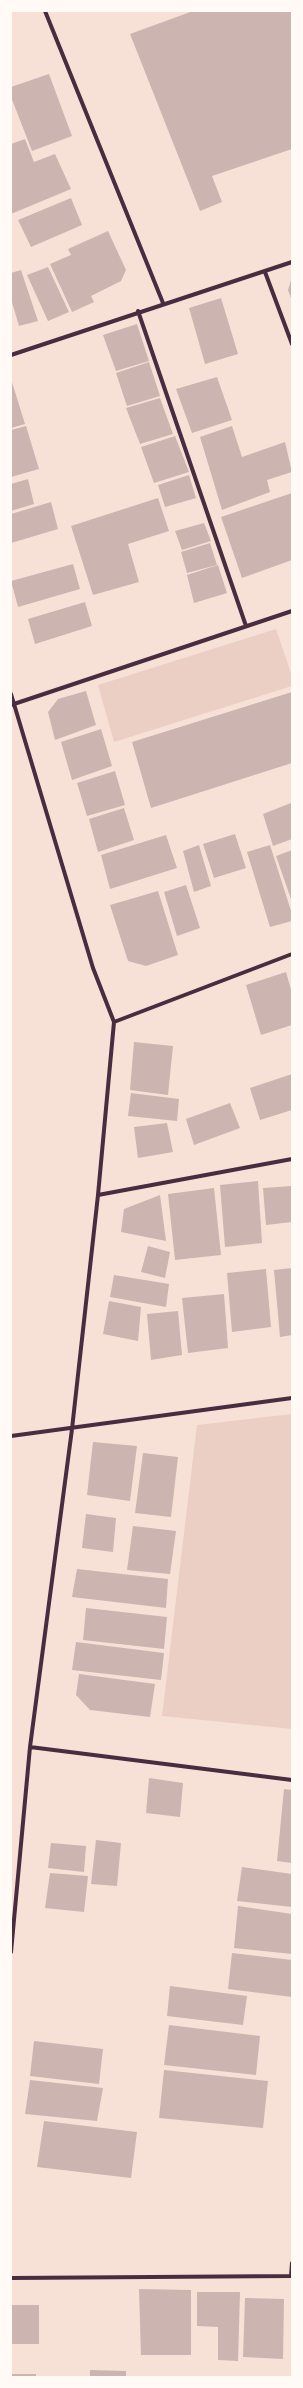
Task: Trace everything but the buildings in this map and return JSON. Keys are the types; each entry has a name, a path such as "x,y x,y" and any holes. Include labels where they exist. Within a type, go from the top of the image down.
{"street":[{"path":"45,11 163,303"},
{"path":"11,355 138,311 265,272 292,262"},
{"path":"265,272 292,344"},
{"path":"138,311 246,626"},
{"path":"12,705 292,611"},
{"path":"11,694 12,705 93,968 114,1022 98,1195 72,1429 30,1747 11,1952"},
{"path":"114,1022 292,954"},
{"path":"98,1195 292,1159"},
{"path":"11,1436 72,1429 292,1398"},
{"path":"30,1747 292,1780"},
{"path":"11,2278 291,2276 292,2263"}],"shaded area":[{"path":"276,629 292,676 292,686 114,742 98,685"},
{"path":"292,1414 292,1729 162,1716 197,1425"}]}
